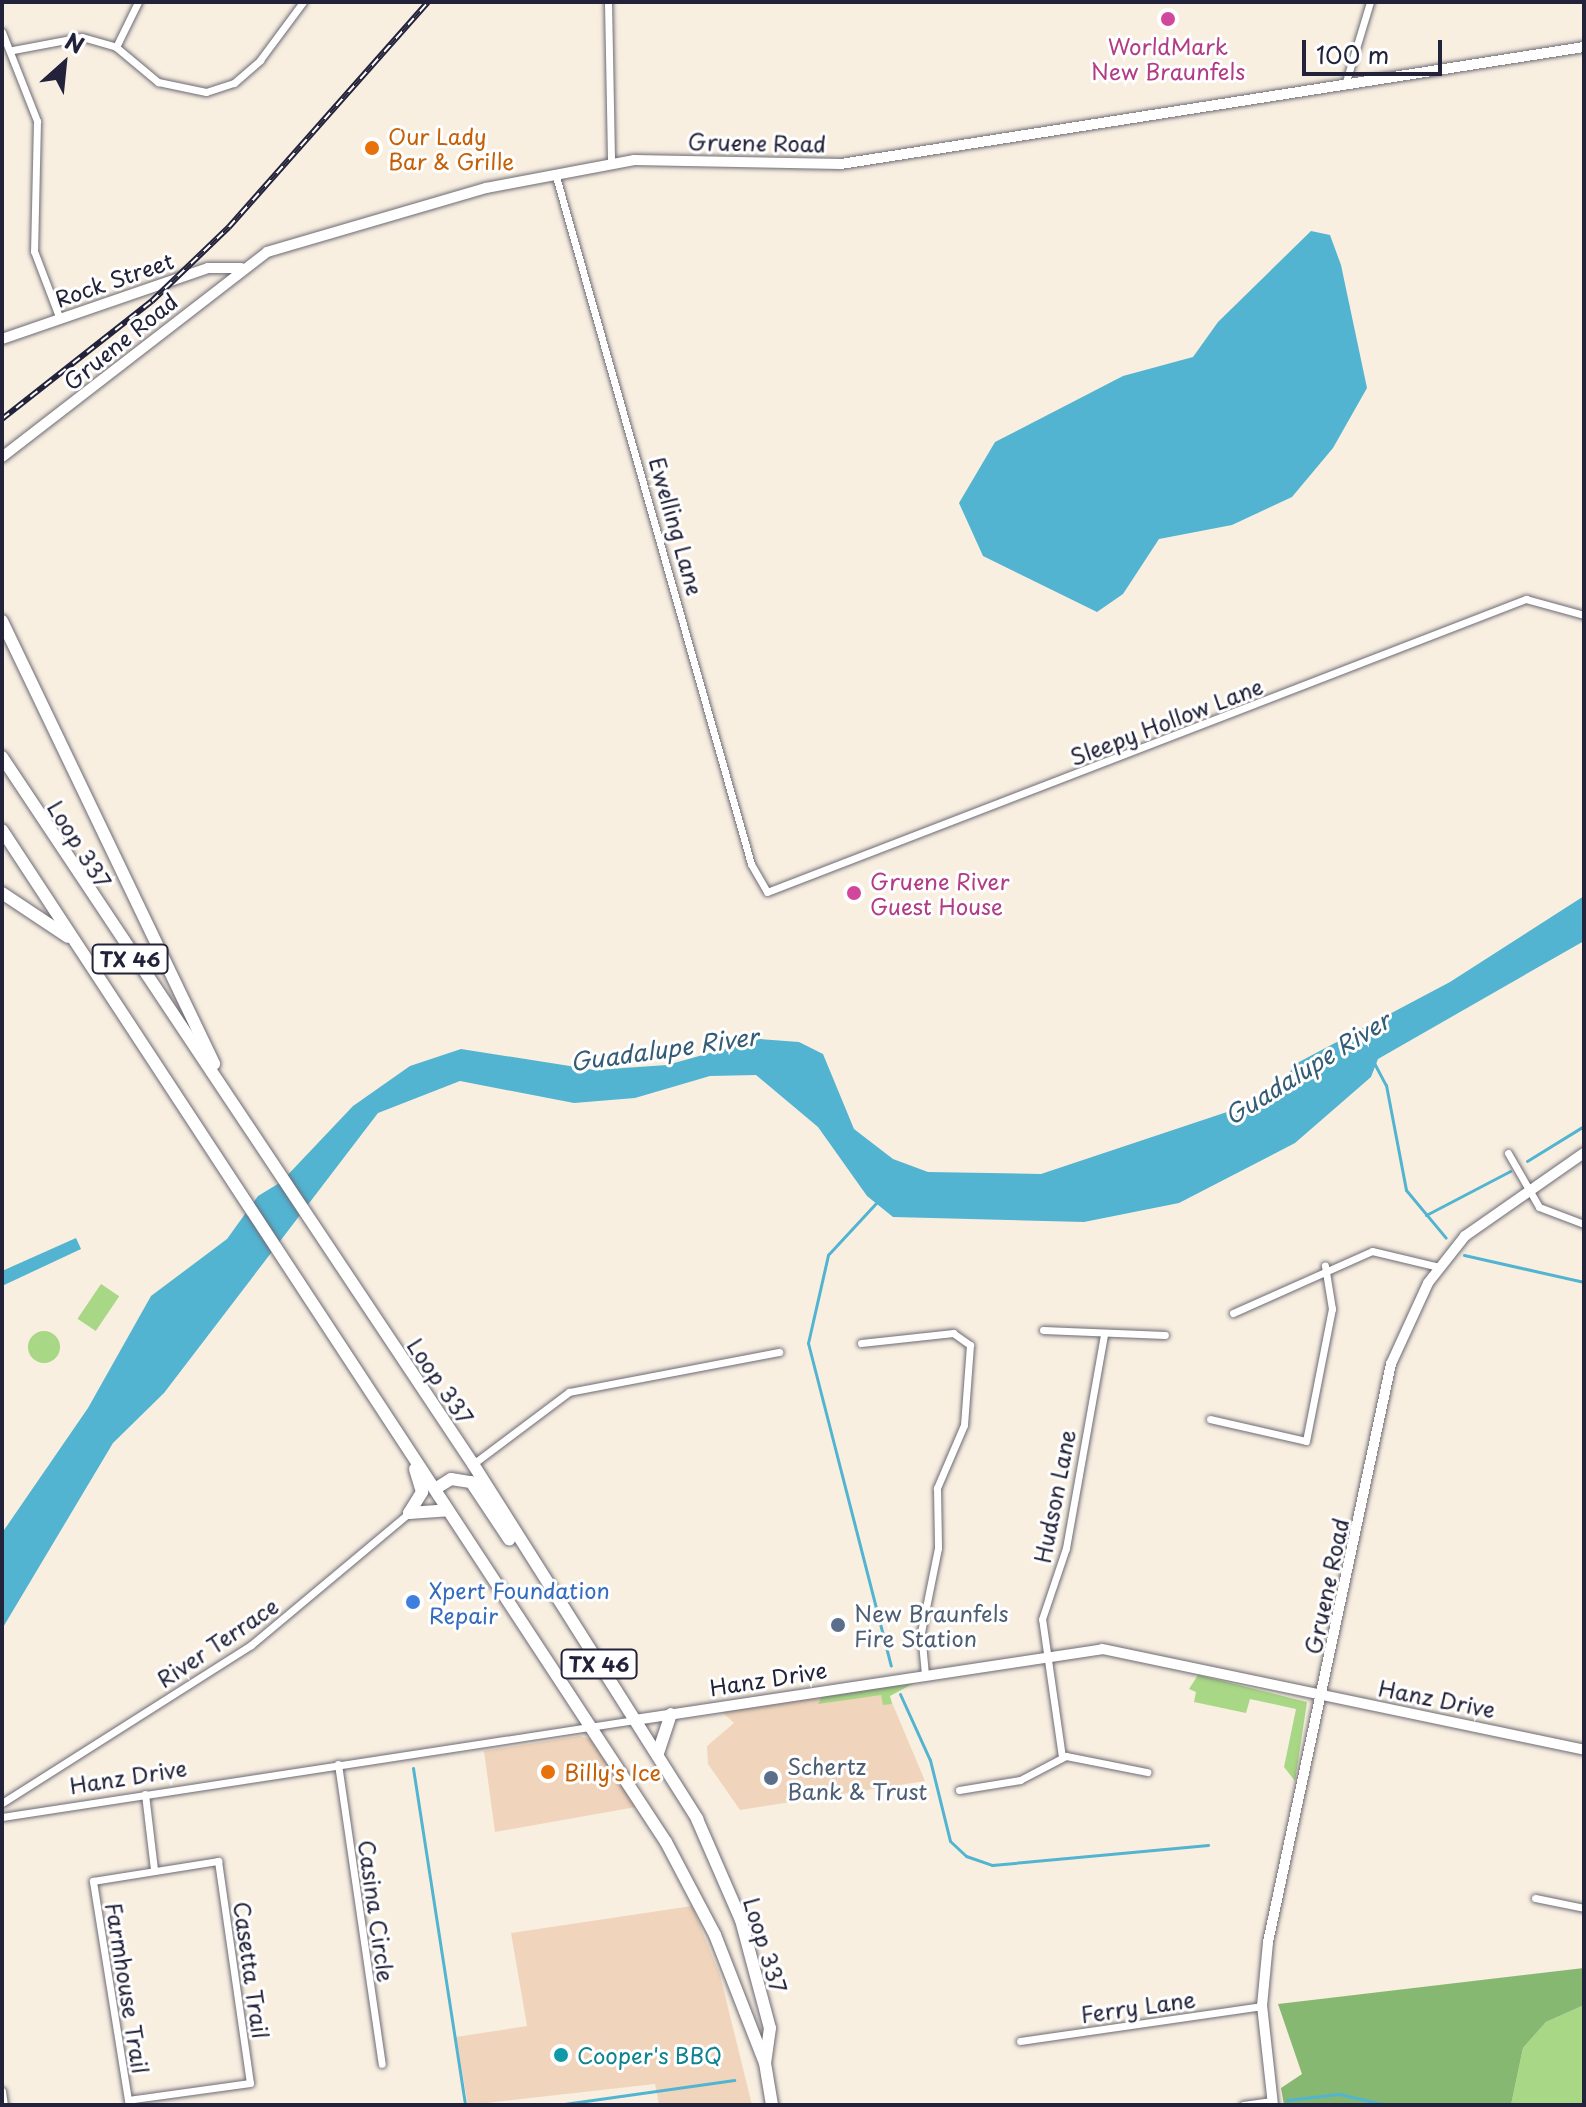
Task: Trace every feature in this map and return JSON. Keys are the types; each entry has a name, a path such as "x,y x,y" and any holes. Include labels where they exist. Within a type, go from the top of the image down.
{"main road":[{"path":"2,621 228,1092"},
{"name":"Loop 337","path":"2,757 127,955 228,1092 269,1154 658,1753 741,1920 770,2028 765,2063"},
{"name":"Loop 337","path":"2,830 327,1320 701,1905 765,2063 772,2105"},
{"path":"2,893 38,911 80,947"},
{"path":"374,1394 374,1406 421,1480 409,1513 450,1511"},
{"path":"435,1489 451,1479 471,1482 522,1558 538,1569"},
{"path":"658,1753 671,1714"}],"street":[{"path":"116,47 138,2"},
{"path":"13,50 58,37 116,47 158,82 206,92 234,83 260,60 303,2"},
{"path":"608,2 611,163"},
{"path":"1345,85 1370,2"},
{"path":"2,32 13,50 37,121 42,161 34,251 60,319"},
{"name":"Gruene Road","path":"2,457 241,268 298,241 555,173 611,163 841,164 1584,47"},
{"name":"Ewelling Lane","path":"555,173 762,888"},
{"name":"Rock Street","path":"2,339 208,268 241,268"},
{"name":"Sleepy Hollow Lane","path":"762,888 785,890 1526,599 1584,615"},
{"path":"1508,1153 1547,1214 1584,1224"},
{"name":"Gruene Road","path":"1273,2103 1262,2006 1268,1942 1323,1696 1391,1364 1439,1267 1481,1220 1527,1187 1584,1153"},
{"path":"1233,1313 1325,1266 1372,1251 1439,1267"},
{"path":"1210,1419 1306,1441 1332,1309 1325,1266"},
{"path":"1043,1330 1104,1335 1165,1335"},
{"path":"861,1343 953,1333 970,1345 964,1425 937,1488 938,1548 921,1632 925,1674"},
{"name":"Hudson Lane","path":"1062,1757 1042,1616 1066,1548 1104,1335"},
{"path":"473,1464 569,1392 779,1352"},
{"name":"River Terrace","path":"2,1803 251,1645 435,1489"},
{"name":"Hanz Drive","path":"2,1817 587,1724 635,1720 1046,1656 1116,1650 1584,1750"},
{"path":"959,1790 1020,1780 1062,1757 1147,1772"},
{"name":"Casina Circle","path":"338,1764 382,2064"},
{"path":"145,1794 154,1870"},
{"name":"Casetta Trail","path":"128,2100 250,2083 218,1861 154,1870"},
{"name":"Farmhouse Trail","path":"128,2100 93,1881 154,1870"},
{"path":"1535,1898 1584,1908"},
{"name":"Ferry Lane","path":"1020,2041 1262,2006"},
{"path":"2,2091 4,2105"},
{"path":"1243,2105 1273,2103"}],"shaded area":[{"path":"885,1686 925,1781 740,1810 708,1764 707,1746 734,1723 722,1712"},
{"path":"580,1736 590,1739 636,1807 495,1832 484,1751"},
{"path":"692,1906 720,1975 752,2105 659,2105 655,2084 468,2105 456,2037 527,2026 511,1933"}],"green space":[{"path":"101,1284 119,1296 96,1331 78,1319"},
{"path":"44,1331 56,1335 60,1347 56,1359 44,1363 32,1359 28,1347 32,1335"},
{"path":"1198,1675 1307,1702 1295,1781 1284,1767 1296,1709 1250,1699 1246,1713 1194,1702 1196,1692 1189,1689"},
{"path":"918,1681 890,1696 892,1704 883,1705 881,1695 818,1704 822,1696"},
{"path":"1584,1968 1584,2005 1546,2022 1523,2048 1511,2105 1284,2105 1281,2088 1302,2074 1278,2004"},
{"path":"1584,2005 1584,2105 1511,2105 1523,2048 1546,2022"}],"water":[{"path":"1311,231 1330,235 1341,265 1367,388 1333,448 1292,497 1232,525 1159,539 1123,594 1097,612 983,556 959,503 995,442 1123,376 1193,357 1218,322"},
{"name":"Guadalupe River","path":"1584,896 1584,941 1378,1059 1371,1077 1295,1143 1179,1203 1084,1222 893,1217 867,1196 818,1127 756,1075 710,1076 635,1098 574,1103 460,1081 378,1113 164,1393 113,1443 2,1629 2,1533 88,1408 151,1296 227,1239 258,1196 281,1182 353,1106 410,1066 461,1049 595,1070 667,1065 760,1039 799,1042 823,1054 854,1129 893,1159 928,1172 1041,1174 1263,1100 1299,1062 1450,982"},
{"path":"76,1238 81,1249 2,1286 2,1271"}],"waterway":[{"path":"1373,1061 1386,1085 1406,1190 1446,1238"},
{"path":"1527,1161 1584,1126"},
{"path":"1426,1215 1510,1171"},
{"path":"877,1202 828,1255 808,1343 891,1666"},
{"path":"1464,1255 1584,1282"},
{"path":"900,1694 930,1760 950,1841 966,1856 992,1865 1208,1845"},
{"path":"413,1768 465,2105"},
{"path":"557,2105 734,2080"},
{"path":"1287,2100 1339,2094 1387,2105"}],"railway":[{"path":"2,419 152,301 229,227 428,2"}],"place":[{"name":"WorldMark New Braunfels","path":"1168,19"},
{"name":"Our Lady Bar & Grille","path":"372,148"},
{"name":"Gruene River Guest House","path":"854,893"},
{"name":"Xpert Foundation Repair","path":"413,1602"},
{"name":"New Braunfels Fire Station","path":"838,1625"},
{"name":"Billy's Ice","path":"548,1772"},
{"name":"Schertz Bank & Trust","path":"771,1778"},
{"name":"Cooper's BBQ","path":"561,2055"}]}
